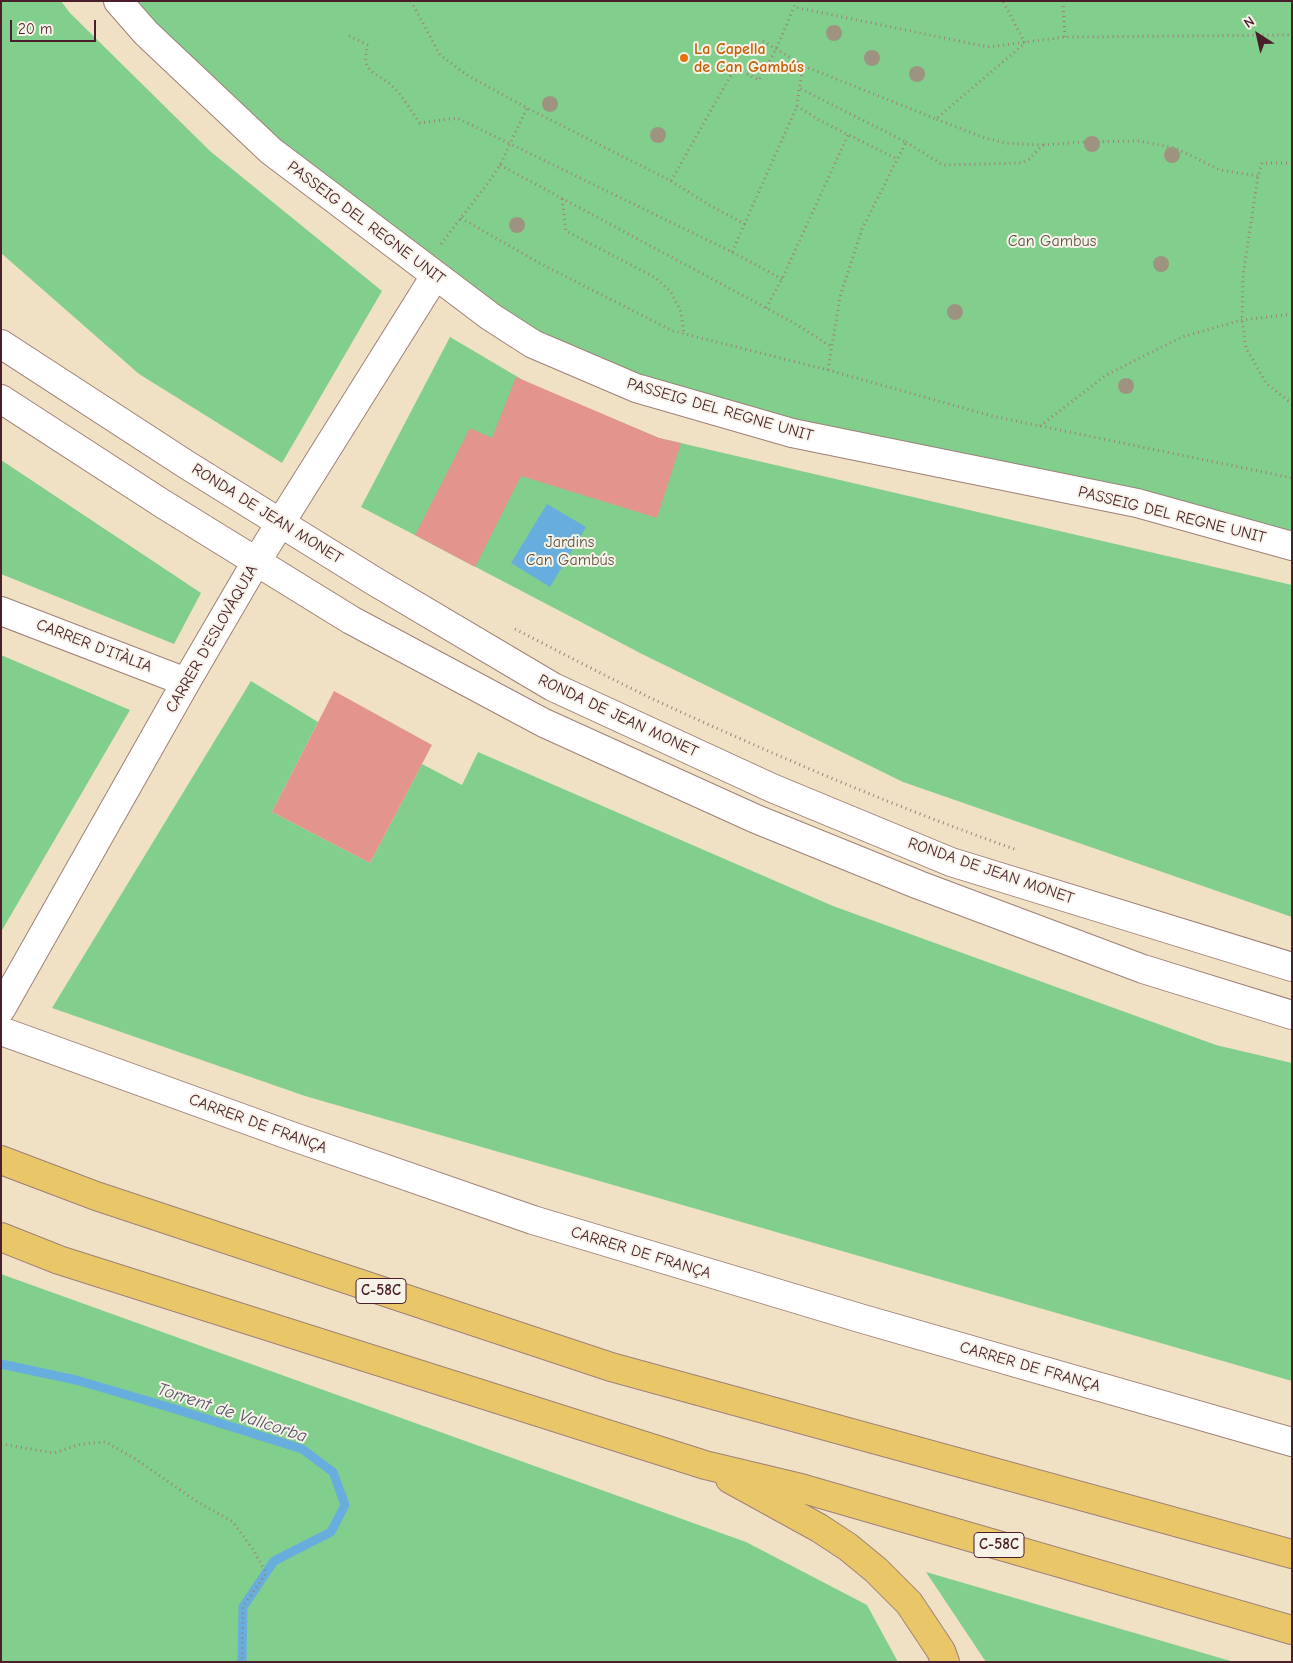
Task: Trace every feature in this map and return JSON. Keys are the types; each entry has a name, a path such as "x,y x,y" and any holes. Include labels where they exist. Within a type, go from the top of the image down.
{"highway":[{"name":"C-58C","path":"1,1160 96,1196 610,1367 1292,1554"},
{"name":"C-58C","path":"1,1237 60,1260 705,1465 797,1486 1292,1630"},
{"path":"705,1465 819,1528 848,1547 876,1570 909,1603 941,1651 945,1662"}],"street":[{"name":"PASSEIG DEL REGNE UNIT","path":"118,1 146,33 271,151 435,276 491,317 534,344 636,388 792,433 1137,503 1292,546"},
{"name":"CARRER D'ESLOVÀQUIA","path":"1,1009 256,562 435,276"},
{"name":"RONDA DE JEAN MONET","path":"1,344 187,465 374,581 553,687 772,788 951,862 1292,967"},
{"path":"1,399 163,504 351,620 544,723 756,819 919,885 1143,969 1292,1015"},
{"name":"CARRER D'ITÀLIA","path":"1,611 186,682"},
{"name":"CARRER DE FRANÇA","path":"1,1032 533,1220 863,1319 1292,1442"}],"path":[{"path":"411,1 440,55 467,75 527,108 672,181 710,206 745,224"},
{"path":"672,181 731,75 739,70 760,80 797,1"},
{"path":"1003,1 1025,44"},
{"path":"1063,1 1065,37"},
{"path":"794,7 988,47 1025,44 1065,37 1292,35"},
{"path":"350,36 368,45 365,56 372,73 392,85 420,123 457,118 510,142 732,252 782,279"},
{"path":"763,41 804,66 936,119 1005,143 1043,145 1138,141 1175,148 1220,170 1258,176"},
{"path":"936,119 1025,44"},
{"path":"732,252 797,106 804,66"},
{"path":"799,88 906,142 943,165 1022,163 1029,159 1043,145"},
{"path":"797,106 819,120 897,159"},
{"path":"441,244 500,165 527,108"},
{"path":"766,308 782,279 848,135"},
{"path":"828,370 840,297 862,229 906,142"},
{"path":"1292,162 1262,163 1258,176 1242,275 1242,320 1246,348 1266,383 1292,404"},
{"path":"500,165 794,323 832,347"},
{"path":"562,198 566,231 656,278 672,292 681,312 684,334"},
{"path":"461,218 541,264 673,331 828,370 992,416 1292,478"},
{"path":"1040,426 1106,375 1182,337 1242,320 1292,314"},
{"path":"512,627 656,700 776,754 965,832 1021,852"},
{"path":"1,1444 54,1453 81,1444 106,1442 137,1460 196,1501 233,1522 254,1551 266,1573 243,1607 242,1662"}],"green space":[{"path":"1,1 61,1 70,13 210,151 382,291 282,463 139,374 1,253"},
{"name":"Can Gambus","path":"118,1 1292,1 1292,546 636,388 423,267"},
{"path":"450,337 528,383 659,438 1292,585 1292,917 903,782 642,654 361,507"},
{"path":"1,460 201,593 174,644 1,574"},
{"path":"1,655 130,710 1,932"},
{"path":"251,681 318,722 272,812 370,863 422,764 462,785 478,752 833,906 1216,1045 1292,1063 1292,1381 305,1096 52,1008"},
{"path":"1,1274 746,1542 867,1605 898,1662 1,1662"},
{"path":"926,1572 1234,1662 986,1662"}],"water":[{"path":"547,504 586,527 550,587 511,563"}],"building":[{"name":"Jardins Can Gambús","path":"516,377 659,438 681,443 657,518 521,476 475,567 415,535 470,428 492,438"},
{"path":"334,691 432,745 370,863 272,812"}],"waterway":[{"name":"Torrent de Vallcorba","path":"1,1364 76,1380 302,1449 333,1472 345,1505 331,1532 274,1561 243,1607 242,1662"}],"place":[{"name":"La Capella de Can Gambús","path":"684,58"}]}
